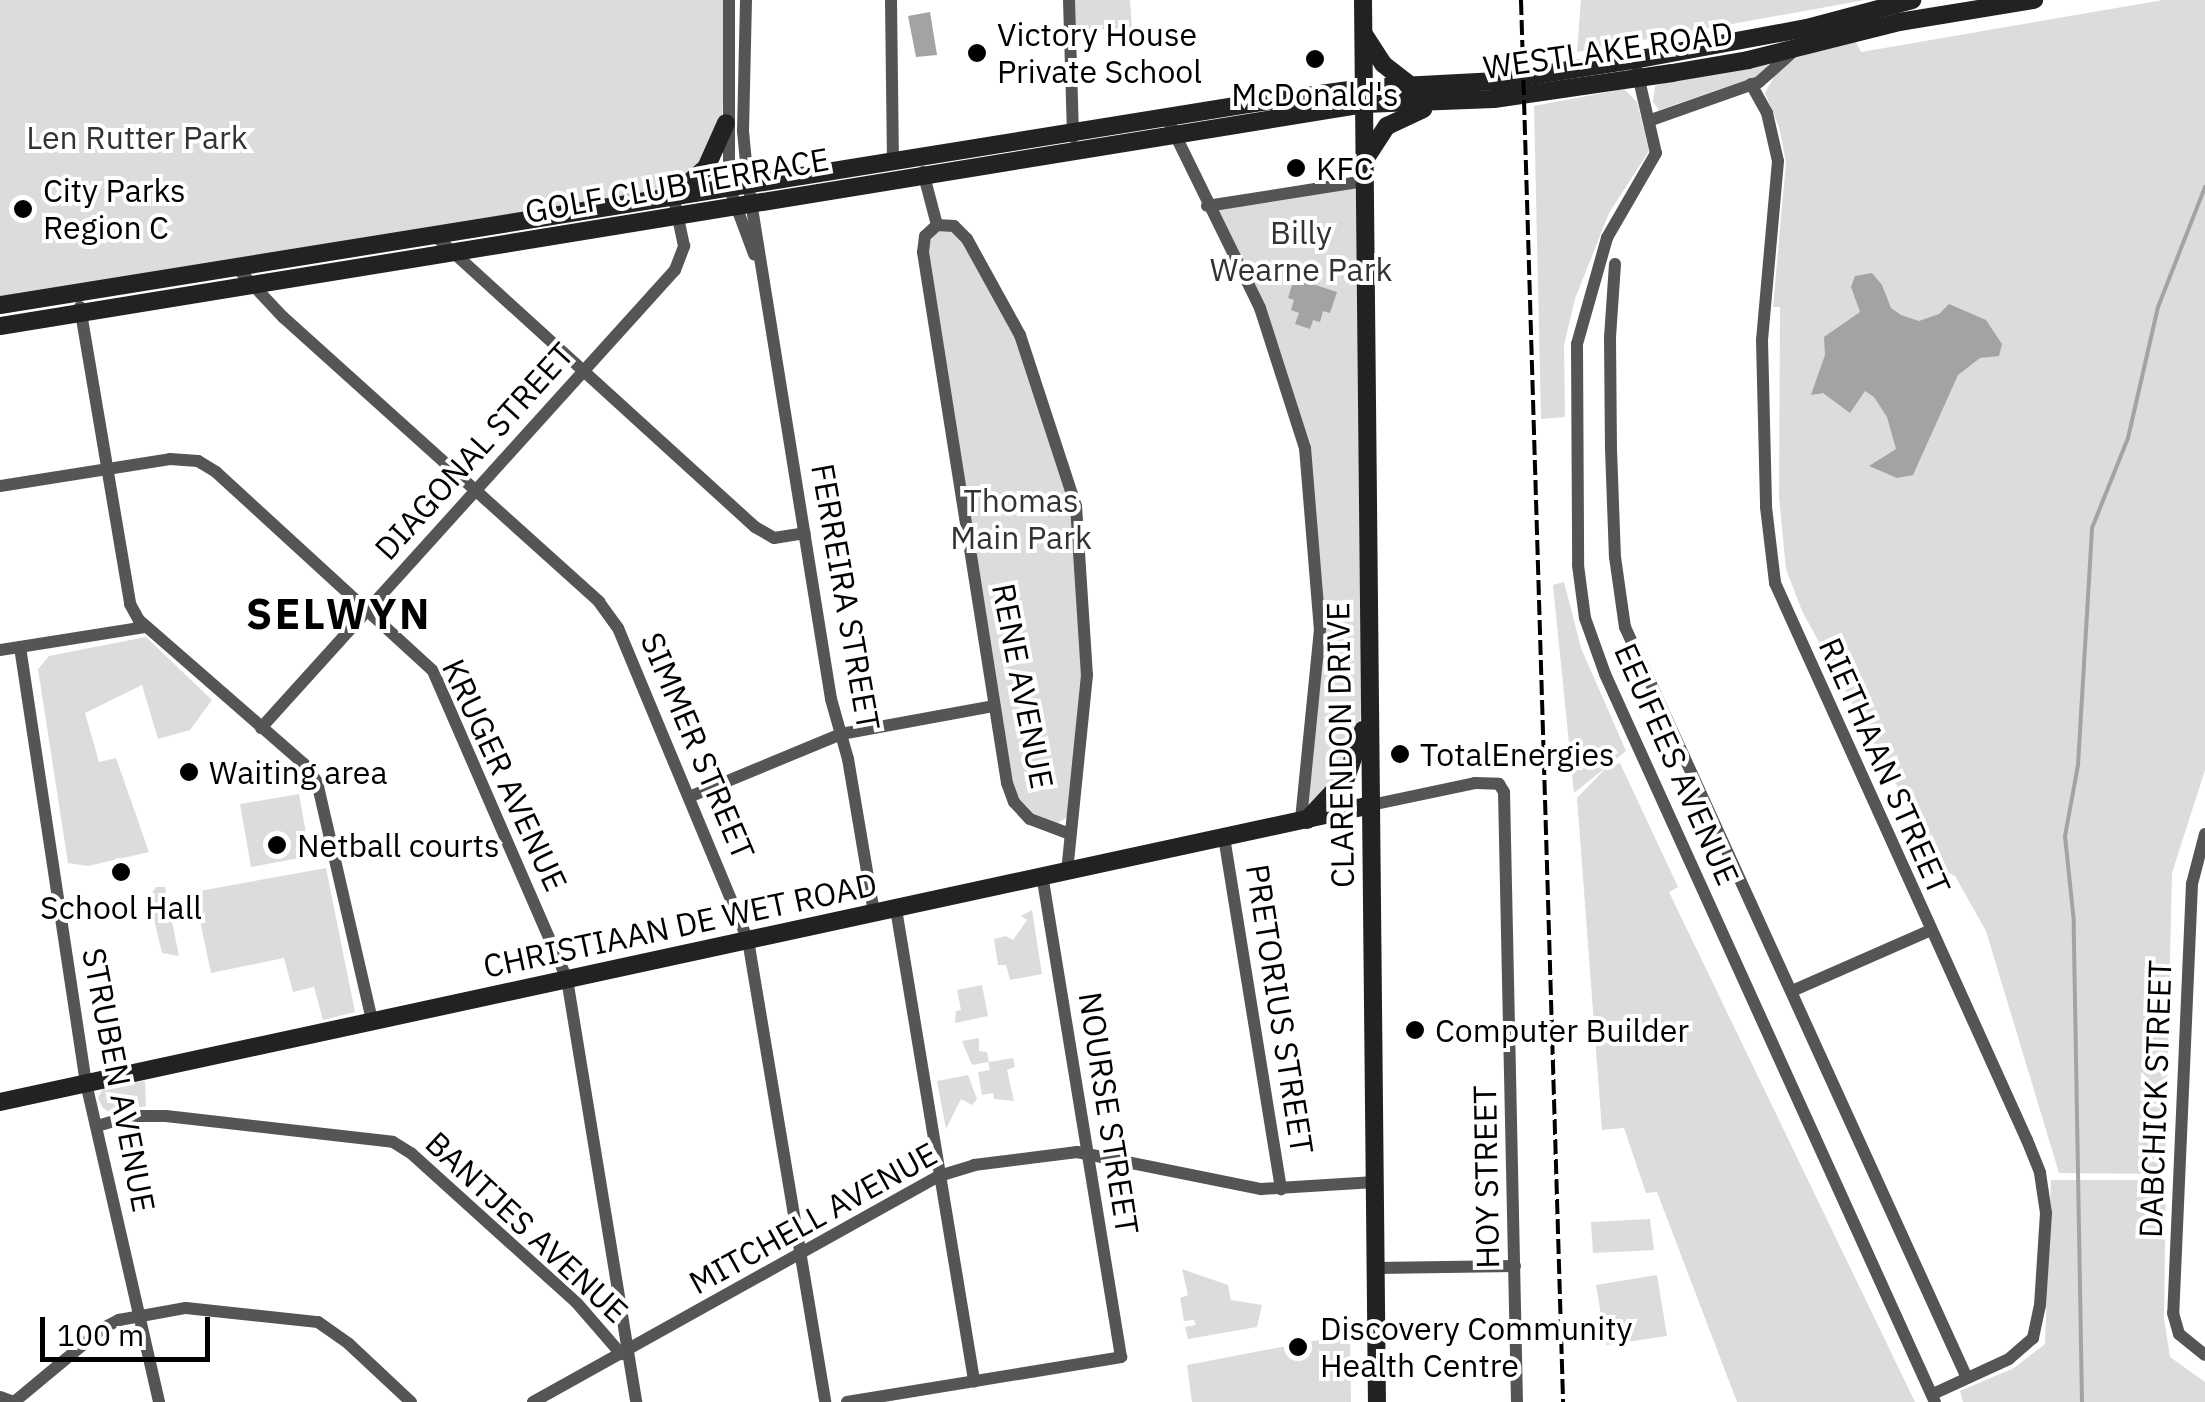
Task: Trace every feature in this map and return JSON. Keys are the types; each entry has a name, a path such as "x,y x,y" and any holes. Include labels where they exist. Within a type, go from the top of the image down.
{"main road":[{"name":"CLARENDON DRIVE","path":"1363,0 1377,1402"},
{"name":"WESTLAKE ROAD","path":"1364,96 1410,85 1497,81 1797,49 1900,22 2034,0"},
{"name":"WESTLAKE ROAD","path":"1364,96 1442,102 1636,68 1902,1"},
{"path":"1362,31 1383,64 1410,85"},
{"name":"GOLF CLUB TERRACE","path":"0,326 742,205 1072,131 1166,116 1364,96"},
{"name":"GOLF CLUB TERRACE","path":"0,305 893,161 922,166 1074,152 1364,96"},
{"path":"1364,173 1372,144 1388,126 1442,102"},
{"path":"673,194 706,168 726,124"},
{"path":"1304,821 1353,766 1370,688"},
{"name":"CHRISTIAAN DE WET ROAD","path":"0,1102 1372,805"}],"street":[{"path":"729,0 726,124 738,185"},
{"path":"738,185 746,0"},
{"path":"891,0 893,161"},
{"path":"1068,0 1074,152"},
{"path":"1900,22 1902,1"},
{"path":"1651,120 1770,76 1797,49"},
{"name":"EEUFEES AVENUE","path":"1636,68 1656,141 1654,161 1607,238 1577,344 1578,565 1585,618 1604,674 1934,1398"},
{"name":"RIETHAAN STREET","path":"1752,84 1767,113 1778,162 1762,340 1766,507 1774,584 2027,1140 2040,1173 2046,1213 2039,1315 2033,1338 2009,1359 1934,1398"},
{"path":"1166,116 1260,308 1308,462 1320,629 1304,821"},
{"path":"922,166 937,225 954,226 967,238 1020,335 1076,506 1087,676 1067,871"},
{"path":"1208,206 1364,173"},
{"name":"FERREIRA STREET","path":"738,185 766,290 831,700 841,734 874,913"},
{"name":"DIAGONAL STREET","path":"261,728 478,493 679,264 684,246 673,194"},
{"name":"RENE AVENUE","path":"937,225 925,236 923,252 994,706 1014,802 1042,826 1070,834"},
{"path":"433,234 756,527 774,538 804,533"},
{"name":"EEUFEES AVENUE","path":"1616,264 1610,338 1612,449 1615,557 1625,627 1967,1378"},
{"name":"SIMMER STREET","path":"236,267 283,317 607,611 690,797 748,940 825,1402"},
{"path":"77,292 126,595 146,627 304,764 322,792 372,1021"},
{"name":"KRUGER AVENUE","path":"0,486 182,458 206,465 369,608 437,676 567,980 624,1352 636,1402"},
{"path":"0,650 146,627"},
{"name":"STRUBEN AVENUE","path":"20,646 86,1083 159,1402"},
{"path":"690,797 841,734 994,706"},
{"name":"HOY STREET","path":"1372,805 1475,783 1494,783 1504,792 1518,1402"},
{"name":"DABCHICK STREET","path":"2205,834 2192,884 2174,1313 2186,1343 2205,1354"},
{"name":"PRETORIUS STREET","path":"1224,837 1282,1189"},
{"name":"NOURSE STREET","path":"974,1382 1121,1357 1042,877"},
{"path":"2192,884 2205,892"},
{"path":"847,1402 974,1382 896,909"},
{"path":"1792,992 1929,931"},
{"name":"BANTJES AVENUE","path":"97,1126 133,1116 166,1116 393,1142 412,1154 576,1302 624,1352"},
{"name":"MITCHELL AVENUE","path":"534,1402 940,1176 1004,1159 1088,1154 1216,1183 1282,1189 1375,1182"},
{"path":"1376,1268 1515,1266"},
{"path":"0,1397 14,1402 103,1328 138,1313 186,1308 318,1322 349,1344 411,1402"}],"green space":[{"name":"Len Rutter Park","path":"0,0 727,0 722,123 712,151 680,186 0,299"},
{"path":"1072,0 1130,0 1132,28 1073,30"},
{"path":"1581,0 1865,0 1577,52"},
{"path":"2163,0 2205,0 2205,770 2172,873 2165,1174 2059,1173 1986,931 1955,876 1937,868 1916,832 1915,819 1802,611 1786,569 1779,497 1780,307 1773,307 1786,162 1779,127 1765,93 1776,73 1797,57 1843,42 1855,40 1861,52"},
{"path":"1773,64 1763,74 1659,110 1653,102 1655,86 1662,83"},
{"path":"1624,89 1637,102 1649,151 1609,213 1575,299 1564,345 1565,417 1541,419 1534,106"},
{"name":"Billy Wearne Park","path":"1358,185 1364,700 1354,755 1306,814 1322,667 1306,438 1213,209"},
{"name":"Thomas Main Park","path":"935,229 957,231 1012,326 1072,506 1083,671 1069,816 1055,825 1038,819 1015,794 927,252"},
{"path":"1564,582 1581,648 1626,751 1574,793 1553,585"},
{"path":"146,637 212,700 190,730 158,739 142,685 85,713 99,762 116,758 149,852 88,866 68,863 38,669 49,656"},
{"path":"1620,763 1678,887 1669,892 1915,1402 1737,1402 1657,1192 1646,1193 1624,1128 1602,1130 1577,798 1604,770"},
{"path":"299,794 310,856 251,867 240,804"},
{"path":"326,868 355,1012 323,1020 314,987 293,992 284,958 211,973 194,892"},
{"path":"156,887 165,887 179,956 162,953 149,898"},
{"path":"1032,910 1042,974 1010,980 1006,965 998,965 994,939 1006,936 1013,940 1027,920 1021,916"},
{"path":"982,985 988,1016 955,1023 956,1011 961,1010 957,990"},
{"path":"979,1038 979,1051 987,1052 989,1062 1013,1058 1015,1067 1007,1070 1014,1101 994,1099 993,1093 982,1095 978,1072 990,1070 988,1062 972,1065 962,1041"},
{"path":"968,1075 977,1099 972,1105 961,1099 946,1129 937,1081"},
{"path":"145,1081 146,1106 110,1113 98,1098 103,1088"},
{"path":"2051,1180 2166,1180 2164,1318 2170,1357 2205,1382 2205,1402 1963,1402 1960,1391 2014,1368 2045,1344"},
{"path":"1650,1219 1654,1250 1593,1253 1591,1222"},
{"path":"1182,1269 1228,1285 1231,1300 1262,1305 1257,1327 1188,1339 1185,1327 1196,1325 1194,1320 1184,1321 1180,1298 1188,1295"},
{"path":"1657,1275 1667,1336 1606,1345 1596,1285"},
{"path":"1350,1334 1351,1402 1192,1402 1187,1365"}],"shaded area":[{"path":"930,12 937,55 916,57 908,16"},
{"path":"1872,273 1882,285 1891,308 1901,315 1919,321 1939,314 1949,304 1986,320 2002,344 1999,356 1980,358 1958,375 1913,475 1897,478 1869,466 1896,449 1887,417 1874,397 1865,391 1850,413 1823,393 1811,395 1825,355 1824,337 1860,312 1851,287 1855,276"},
{"path":"1294,278 1337,292 1330,313 1323,311 1320,322 1313,320 1310,329 1295,324 1299,313 1291,310 1294,300 1288,298"}],"waterway":[{"path":"2082,1402 2074,922 2065,836 2078,765 2092,528 2128,438 2158,307 2205,187"}],"railway":[{"path":"1521,0 1563,1402"}],"place":[{"name":"Victory House Private School","path":"977,53"},
{"name":"McDonald's","path":"1315,59"},
{"name":"KFC","path":"1296,168"},
{"name":"City Parks Region C","path":"23,209"},
{"name":"TotalEnergies","path":"1400,754"},
{"name":"Waiting area","path":"189,772"},
{"name":"Netball courts","path":"277,845"},
{"name":"School Hall","path":"121,872"},
{"name":"Computer Builder","path":"1415,1030"},
{"name":"Discovery Community Health Centre","path":"1298,1347"}],"district":[{"name":"SELWYN","path":"339,614"}]}
